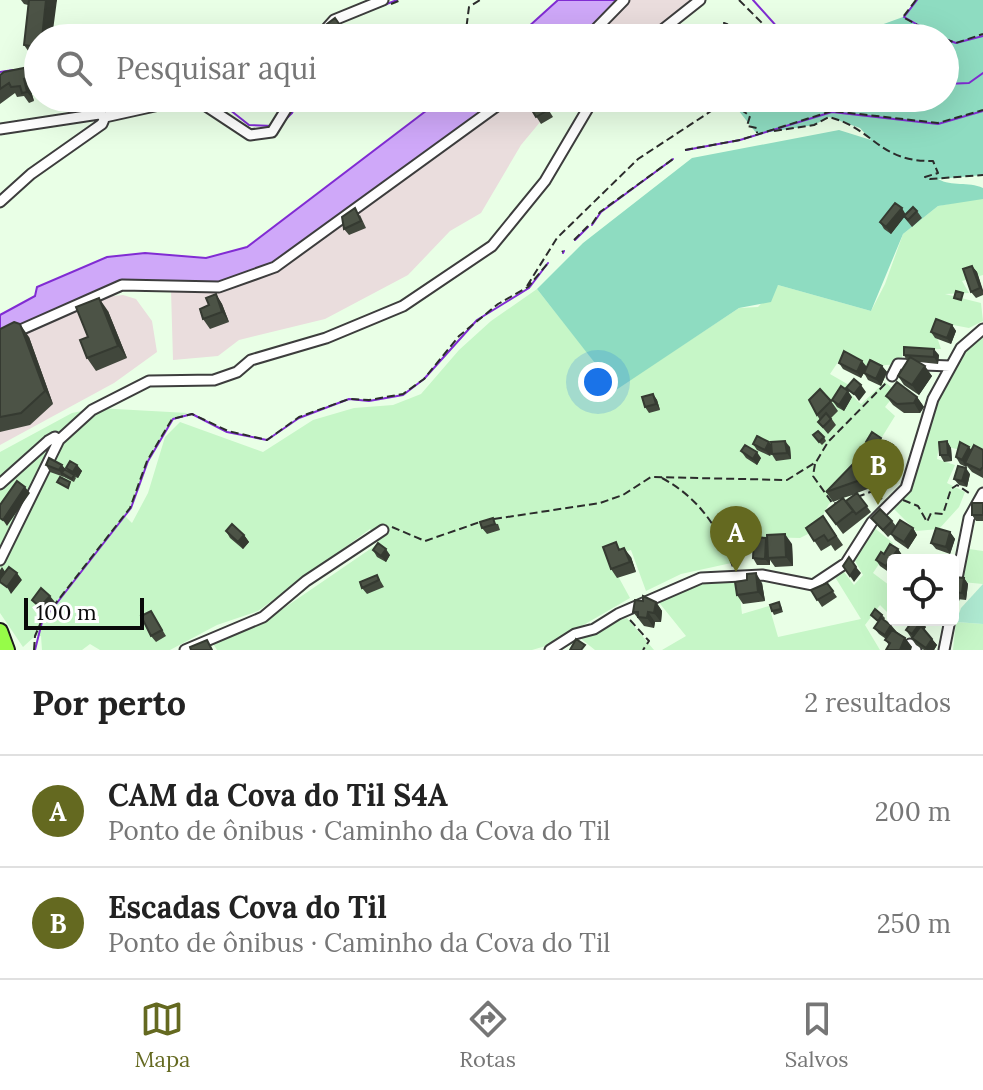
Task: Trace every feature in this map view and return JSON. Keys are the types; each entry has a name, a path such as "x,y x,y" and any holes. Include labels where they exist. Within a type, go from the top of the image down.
{"highway":[{"path":"0,631 7,649"}],"street":[{"path":"330,24 383,0"},
{"path":"601,24 624,0"},
{"path":"670,24 700,0"},
{"path":"0,129 128,112"},
{"path":"215,112 250,135 272,132 284,112"},
{"path":"0,339 122,285 219,287 275,267 489,112"},
{"path":"0,560 59,440 92,410 137,386 164,380 214,380 237,372 251,360 326,338 403,306 492,246 545,181 586,112"},
{"path":"0,202 31,174 102,124 105,117"},
{"path":"550,650 575,634 594,629 688,582 736,576 779,577 813,585 846,563 860,539 888,506 899,498 914,469 933,399 961,348 983,329"},
{"path":"892,376 898,364 950,366"},
{"path":"0,484 48,441 55,437 59,440"},
{"path":"959,571 972,509 983,493"},
{"path":"185,650 263,617 306,581 383,530"},
{"path":"944,650 949,626"}],"path":[{"path":"467,24 469,7 480,0"},
{"path":"739,0 761,24"},
{"path":"915,24 903,17 916,0"},
{"path":"959,42 983,34"},
{"path":"841,112 938,123 983,110"},
{"path":"528,287 526,285 539,262 557,238 638,159 710,112"},
{"path":"744,112 750,116 747,126 757,128 757,134"},
{"path":"685,150 740,140 829,112"},
{"path":"757,134 814,125 829,117 861,128 876,146 904,159 933,161 938,173 925,177 930,179 983,175"},
{"path":"592,224 604,208 673,159"},
{"path":"575,239 587,227"},
{"path":"34,650 35,636 41,622 130,508 147,461 172,419 192,414 228,431 267,440 299,417 349,399 369,400 403,394 424,379 477,319 528,287 548,263"},
{"path":"888,506 873,491 833,504 813,476 816,462 828,442 892,376"},
{"path":"383,530 390,526 425,541 502,517 563,511 600,503 623,495 644,480 787,480 816,462"},
{"path":"660,478 685,492 704,512 722,537 736,576"},
{"path":"899,498 918,506 927,522 931,513 943,514 951,489 957,485 972,495 972,509"},
{"path":"623,612 649,641 643,650"}],"shaded area":[{"path":"558,0 622,0 598,24 531,24"},
{"path":"628,0 691,0 662,24 605,24"},
{"path":"425,112 483,112 273,266 214,285 122,284 0,336 0,315 35,296 37,287 107,257 145,253 206,258 247,247"},
{"path":"494,112 548,112 521,145 481,213 450,231 408,275 325,319 239,340 218,356 173,360 171,290 215,291 262,278 332,233"},
{"path":"123,295 136,299 152,321 157,352 114,383 0,445 0,344 104,297"}],"green space":[{"path":"916,0 983,0 983,175 938,179 983,188 983,199 938,206 903,234 871,311 778,285 771,302 739,308 616,390 537,289 583,243 692,158 839,130 871,140 860,128 829,117 814,125 757,134 740,112 959,112 959,24 884,24 903,17"},
{"path":"983,197 983,275 962,281 969,293 945,294 981,303 983,321 969,328 937,322 934,328 941,349 903,351 901,364 871,366 838,362 830,374 849,385 846,390 861,404 885,382 897,392 885,407 895,416 882,437 872,434 864,451 871,455 829,504 814,531 800,538 726,536 736,562 681,574 646,591 631,550 607,556 630,598 549,645 532,650 217,650 212,642 268,619 379,543 370,529 258,611 217,625 170,650 100,650 90,644 82,650 42,650 41,636 35,636 23,647 0,613 0,452 72,413 97,408 188,413 172,419 147,461 140,487 125,516 132,523 148,493 165,437 180,422 263,452 313,420 354,408 393,405 421,394 459,350 491,321 537,289 616,389 739,308 758,307 778,285 871,311 885,284 903,234 938,206"},
{"path":"983,331 983,455 939,445 937,459 955,465 947,483 965,492 959,507 939,529 916,531 894,509 916,476 926,422 964,348"},
{"path":"872,526 893,543 873,573 887,584 887,612 880,605 865,625 880,650 662,650 686,636 657,600 693,582 738,578 742,614 769,606 778,637 861,619 835,577 844,572 854,585 863,575 854,559"},
{"path":"969,549 983,551 983,584 962,582"},
{"path":"983,584 983,624 959,622 961,608"},
{"path":"627,618 654,650 595,650 575,634"},
{"path":"959,622 983,624 983,650 953,650 956,626 959,626"}],"building":[{"path":"29,0 46,0 43,24 26,24"},
{"path":"24,68 24,93 20,86 11,87 9,83 0,89 0,75"},
{"path":"895,203 902,208 886,227 880,222"},
{"path":"913,207 917,211 908,220 904,216"},
{"path":"355,208 361,221 344,229 342,217"},
{"path":"972,266 980,288 971,292 963,269"},
{"path":"956,291 963,293 961,300 954,298"},
{"path":"216,294 222,312 203,319 200,309 209,305 206,298"},
{"path":"99,298 118,346 87,358 80,340 88,337 76,307"},
{"path":"936,319 952,325 947,338 931,332"},
{"path":"14,322 20,324 45,391 21,413 0,417 0,329"},
{"path":"904,347 934,349 934,357 904,355"},
{"path":"844,351 862,361 857,372 839,363"},
{"path":"910,357 925,366 912,385 898,376"},
{"path":"870,360 882,366 876,379 864,373"},
{"path":"854,379 861,385 854,394 846,388"},
{"path":"897,382 917,397 914,403 897,404 886,396"},
{"path":"841,386 848,391 839,405 832,400"},
{"path":"820,389 831,401 817,415 809,400"},
{"path":"653,394 656,404 645,407 642,397"},
{"path":"826,413 831,419 823,427 818,422"},
{"path":"818,431 824,437 819,442 813,435"},
{"path":"872,432 881,438 878,444 884,448 882,452 866,442"},
{"path":"757,436 769,442 765,450 753,444"},
{"path":"785,441 787,453 772,454 771,442"},
{"path":"885,441 893,445 890,452 882,447"},
{"path":"947,441 948,455 940,455 939,442"},
{"path":"960,442 969,447 962,460 956,457"},
{"path":"745,445 757,452 753,459 741,451"},
{"path":"974,445 983,450 983,467 980,470 965,463"},
{"path":"874,449 879,457 864,469 858,461"},
{"path":"49,458 62,465 59,470 46,465"},
{"path":"70,461 77,465 73,472 66,468"},
{"path":"854,463 866,478 826,492"},
{"path":"958,466 966,468 962,481 954,479"},
{"path":"64,469 74,475 72,479 62,473"},
{"path":"60,477 70,482 68,488 57,482"},
{"path":"17,481 25,487 3,520 0,518 0,505"},
{"path":"857,493 867,506 856,514 846,501"},
{"path":"843,498 853,511 836,524 826,511"},
{"path":"972,503 983,503 983,515 972,515"},
{"path":"880,509 892,521 883,530 871,518"},
{"path":"823,516 836,536 828,541 824,535 814,541 806,528"},
{"path":"493,518 495,524 482,528 480,522"},
{"path":"900,520 913,528 904,542 891,534"},
{"path":"232,524 244,535 238,542 226,531"},
{"path":"936,528 950,532 946,547 931,543"},
{"path":"785,534 786,557 768,558 767,535"},
{"path":"754,537 766,538 765,559 753,558"},
{"path":"616,542 619,550 624,548 630,562 611,569 603,547"},
{"path":"378,543 386,549 381,556 373,550"},
{"path":"890,544 898,549 894,554 887,554 886,566 876,560 881,552 884,554"},
{"path":"849,557 856,567 850,576 843,566"},
{"path":"9,567 17,573 7,587 0,579"},
{"path":"756,573 758,592 737,595 735,582 747,580 747,574"},
{"path":"377,575 379,580 362,588 360,582"},
{"path":"959,578 964,578 962,593 959,593"},
{"path":"827,583 833,591 817,600 811,590"},
{"path":"41,588 50,596 40,607 32,600"},
{"path":"643,596 656,602 654,613 648,612 647,618 638,617 638,612 633,612 635,600 643,601"},
{"path":"779,602 781,609 772,611 770,605"},
{"path":"875,609 882,615 878,621 871,615"},
{"path":"151,611 162,630 151,636 141,616"},
{"path":"881,618 890,626 885,635 874,628"},
{"path":"909,626 918,626 912,634 906,630"},
{"path":"921,626 932,639 926,648 912,638"},
{"path":"892,630 905,638 900,650 886,650 890,643 885,640"},
{"path":"576,639 585,645 581,650 570,650"},
{"path":"207,640 212,650 191,650 190,647"}],"waterway":[{"path":"350,18 397,0"},
{"path":"753,0 774,24"},
{"path":"916,24 904,17 917,0"},
{"path":"959,42 983,36"},
{"path":"0,72 13,70"},
{"path":"959,83 969,83 983,73"},
{"path":"686,150 740,140 832,112 938,124 983,111"},
{"path":"233,112 249,125 273,126"},
{"path":"280,125 292,112"},
{"path":"592,225 601,212 673,159"},
{"path":"575,240 588,227"},
{"path":"35,650 42,622 131,508 148,461 173,419 192,414 227,432 267,440 299,418 349,399 369,401 403,395 424,379 477,320 529,288 548,263"}],"place":[{"name":"Escadas Cova do Til","path":"878,505"},
{"name":"CAM da Cova do Til S4A","path":"736,572"}]}
